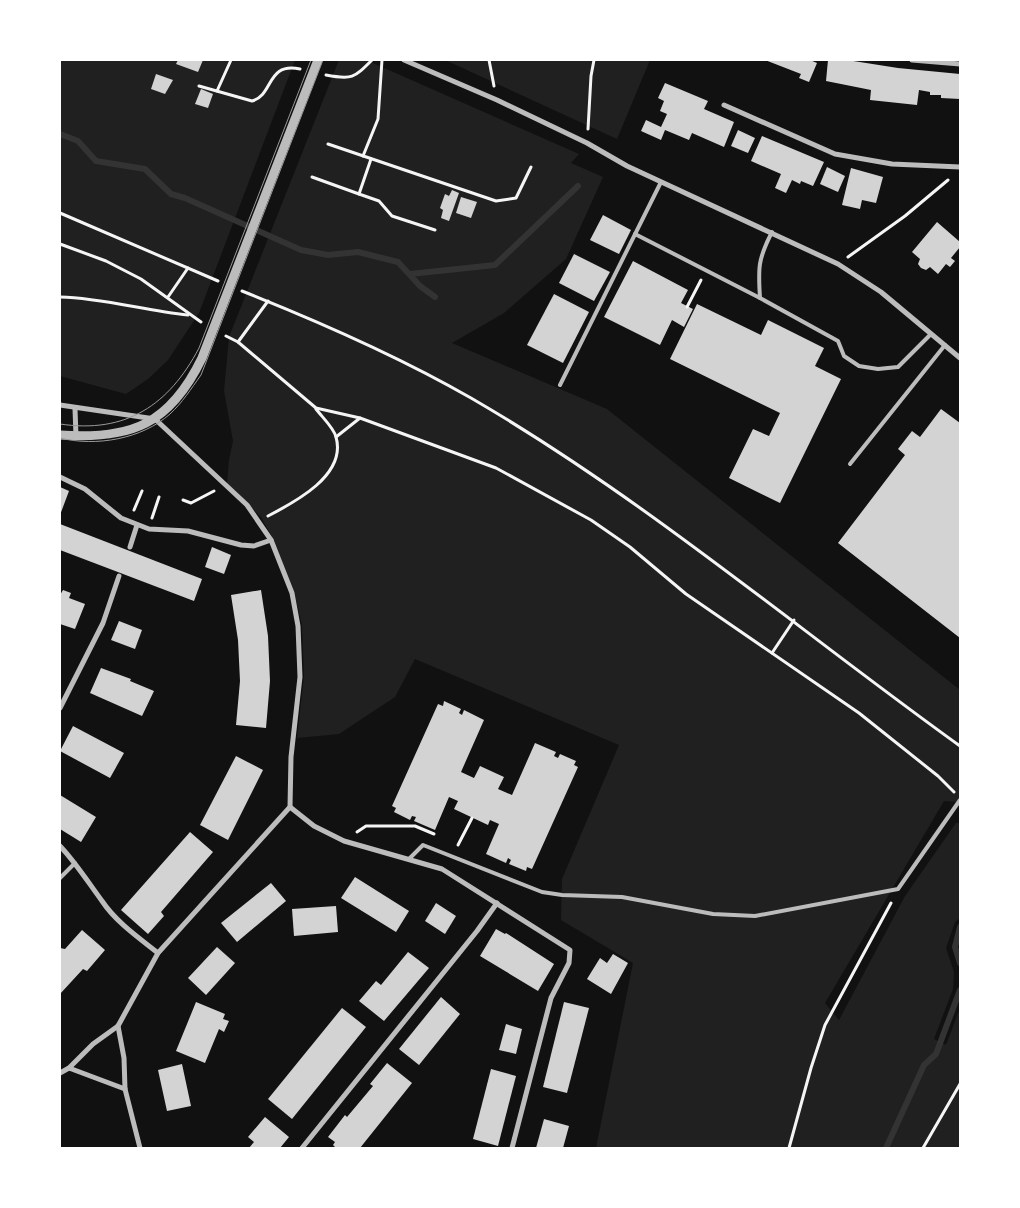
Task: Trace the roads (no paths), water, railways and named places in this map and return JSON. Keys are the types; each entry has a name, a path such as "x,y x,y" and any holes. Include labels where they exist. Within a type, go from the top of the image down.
{"street":[{"path":"60,435 76,436 120,433 154,419 173,404 191,381 205,351 318,60"},
{"path":"404,60 497,100 587,143 627,166 772,231 838,264 881,292 960,358"},
{"path":"912,60 960,64"},
{"path":"724,105 835,154 892,164 960,168"},
{"path":"60,405 75,409 154,419 247,505 260,520 271,540 292,593 298,626 300,677 291,757 290,807 158,953 118,1026 93,1044 69,1068 60,1073"},
{"path":"75,409 76,436"},
{"path":"60,477 85,488 121,518 137,525 157,530 181,530 206,534 242,545 254,546 271,540"},
{"path":"130,547 137,525"},
{"path":"60,708 103,623 119,576"},
{"path":"290,807 314,826 344,841 442,869 565,945 570,950 571,957 551,998 512,1148"},
{"path":"60,846 75,862 102,903 132,933 158,953"},
{"path":"302,1148 477,931 496,903"},
{"path":"118,1026 124,1058 125,1089 140,1148"},
{"path":"69,1068 125,1089"}],"lane":[{"path":"560,385 661,182"},
{"path":"760,298 758,268 762,252 772,231"},
{"path":"635,234 760,298 838,341 844,356 859,366 878,369 898,367 931,334"},
{"path":"850,464 945,345"},
{"path":"409,859 423,845 542,892 562,895 622,897 713,914 755,916 898,889 960,799"},
{"path":"60,878 75,862"}],"waterway":[{"path":"60,134 78,141 96,161 145,169 171,194 185,198 301,250 328,255 358,252 398,262 420,286 435,297"},
{"path":"410,274 495,265 578,186"},
{"path":"960,927 955,947 960,963"},
{"path":"886,1148 924,1065 936,1054 960,990"}],"tram line":[{"path":"60,424 84,426 105,424 125,419 143,411 159,400 187,368 199,348 311,60"},
{"path":"60,438 88,442 103,441 118,439 146,430 170,414 201,375 323,60"}]}
